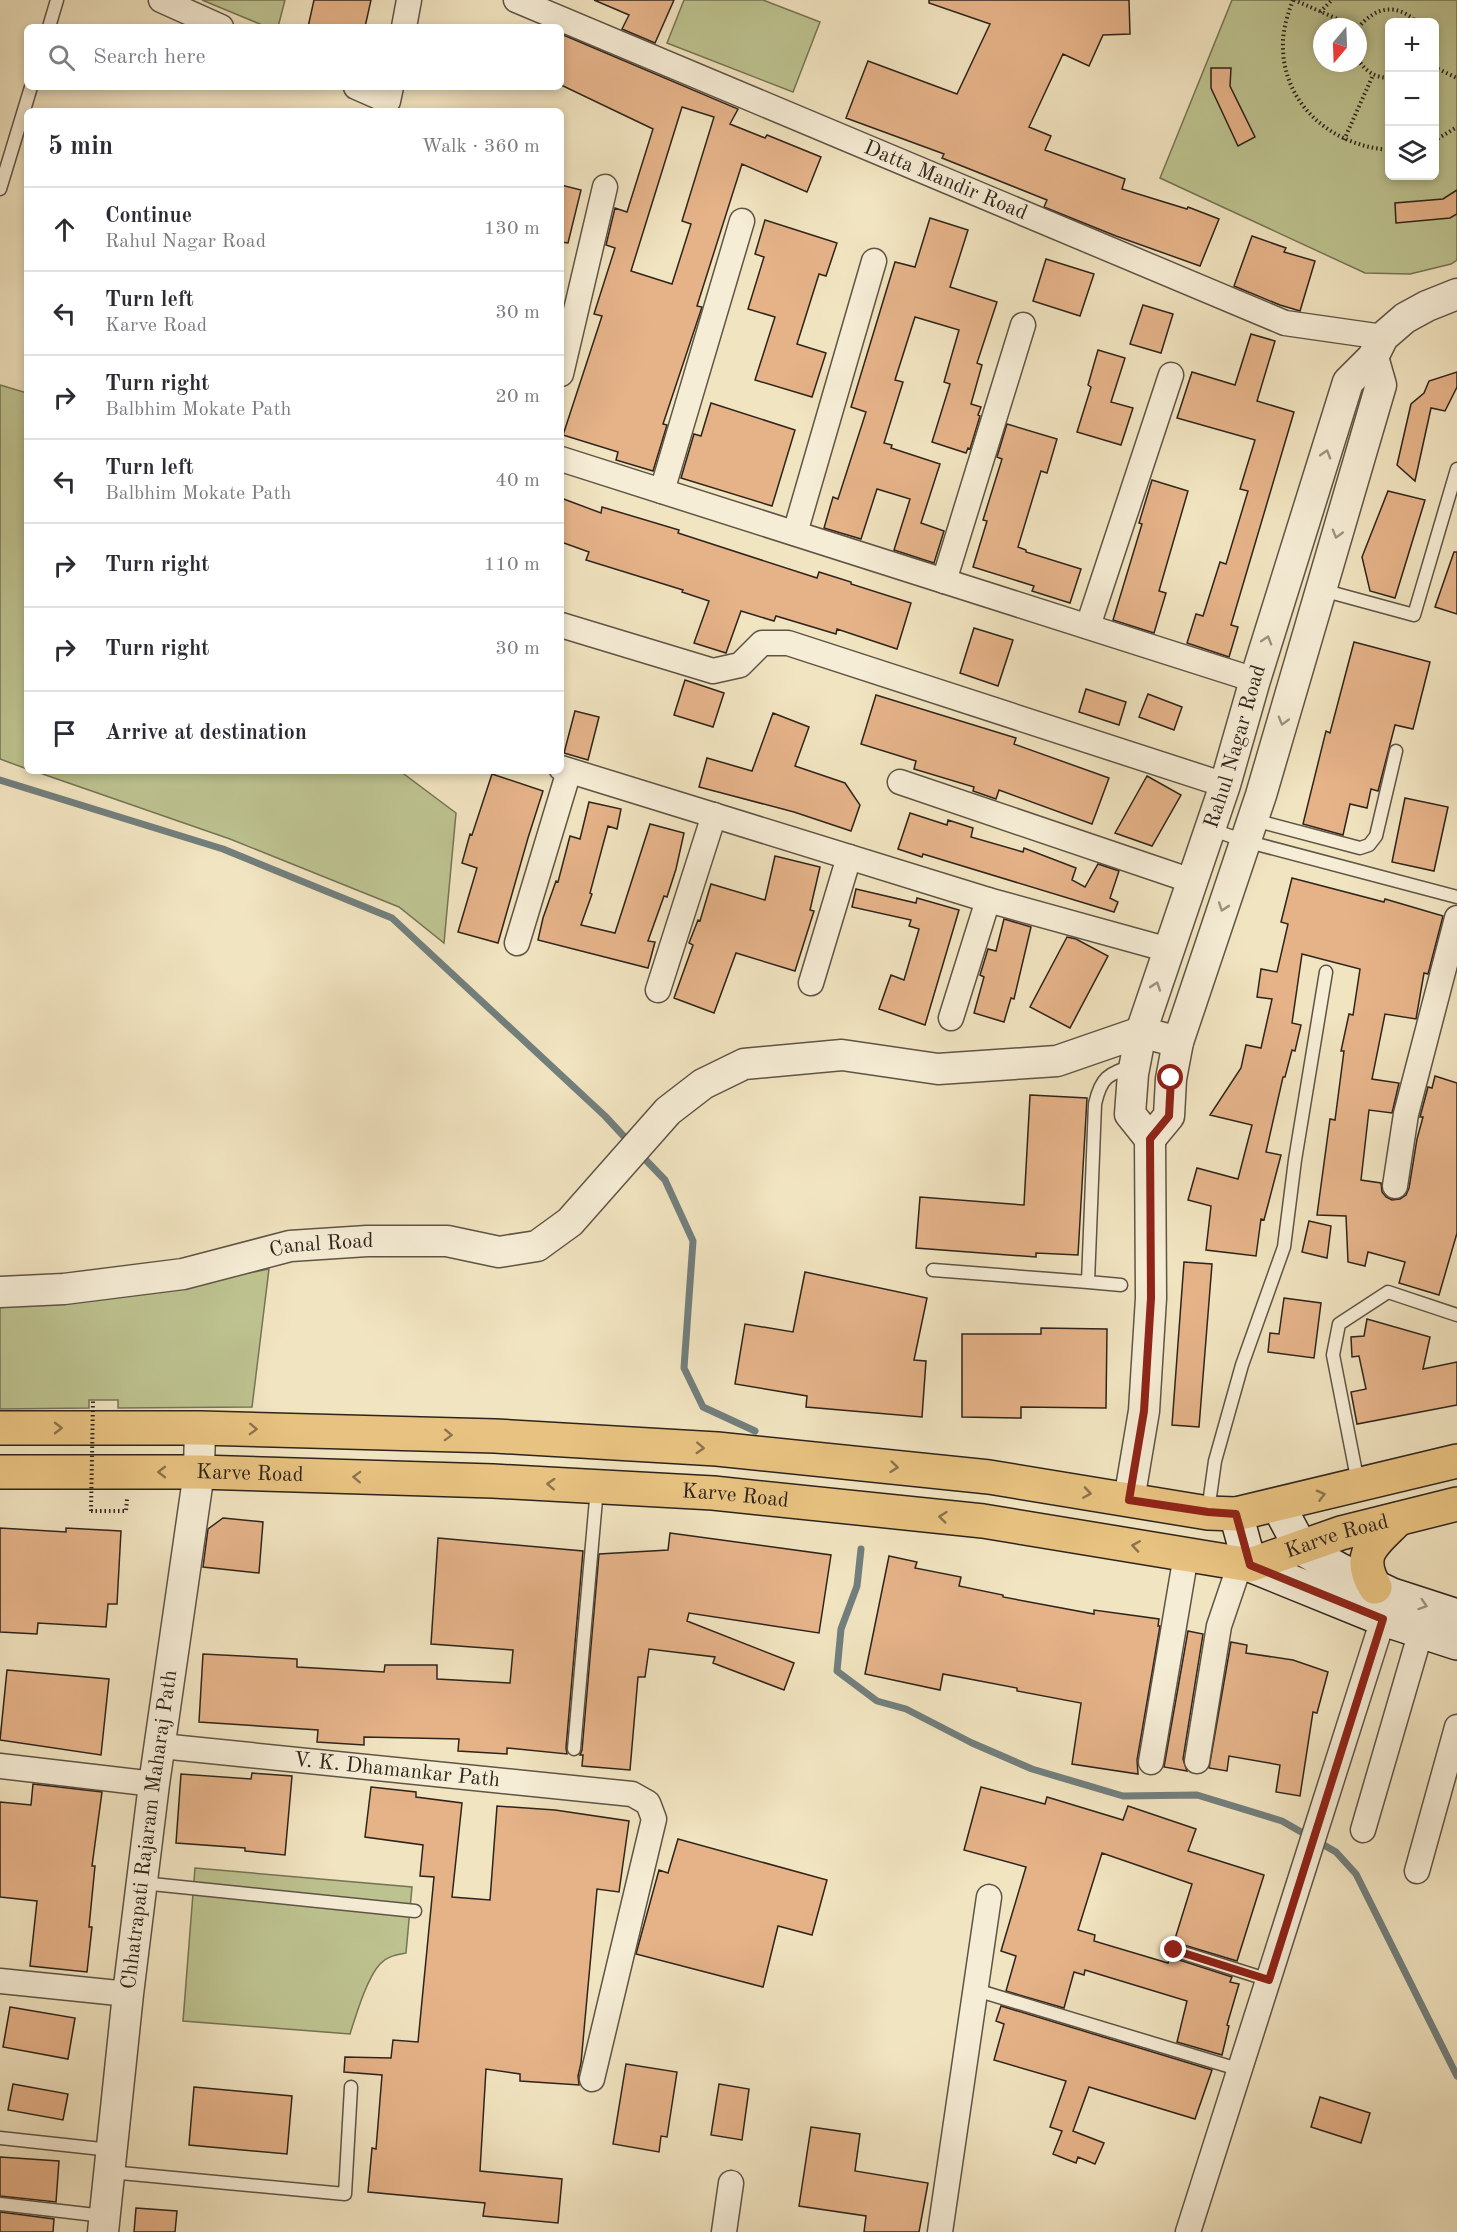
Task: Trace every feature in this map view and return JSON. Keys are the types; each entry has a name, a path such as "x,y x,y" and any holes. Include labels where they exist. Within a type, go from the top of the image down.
{"main road":[{"name":"Karve Road","path":"0,1428 200,1428 495,1436 717,1449 989,1477 1222,1513 1278,1505 1457,1461"},
{"name":"Karve Road","path":"0,1472 199,1472 493,1481 713,1493 983,1521 1245,1564 1301,1548 1341,1533 1457,1504"},
{"path":"1278,1505 1301,1548 1392,1595 1457,1616"},
{"path":"1222,1513 1245,1564 1383,1619 1457,1643"},
{"path":"1375,1587 1367,1574 1367,1555 1398,1519"}],"street":[{"path":"160,0 214,24"},
{"path":"405,24 409,0"},
{"name":"Datta Mandir Road","path":"516,0 1285,323 1378,347"},
{"path":"364,90 389,100"},
{"path":"564,361 604,187"},
{"path":"662,491 742,221"},
{"path":"795,533 874,261"},
{"path":"1378,347 1405,318 1457,294"},
{"path":"945,581 1023,325"},
{"name":"Rahul Nagar Road","path":"1378,347 1381,386 1249,830 1178,1042 1171,1078 1169,1116 1150,1139 1130,1114 1134,1065 1140,1032 1225,785 1255,680 1348,382 1378,347"},
{"path":"1088,626 1171,375"},
{"path":"564,460 1255,680"},
{"path":"564,626 713,671 740,665 762,643 788,643 1225,785"},
{"path":"565,769 988,900 1169,950"},
{"path":"517,943 564,774"},
{"path":"900,782 1192,880"},
{"path":"658,990 714,815"},
{"path":"811,983 849,857"},
{"path":"951,1018 988,900"},
{"path":"1395,1186 1406,1114 1457,918"},
{"path":"1140,1032 1178,1042"},
{"name":"Canal Road","path":"0,1292 64,1289 183,1274 290,1246 367,1241 447,1241 498,1252 537,1245 570,1222 668,1111 703,1084 744,1064 842,1055 938,1069 1057,1060 1140,1032"},
{"path":"1129,1500 1144,1411 1151,1298 1150,1139"},
{"name":"Chhatrapati Rajaram Maharaj Path","path":"104,2224 128,1994 154,1784 199,1472 200,1428"},
{"path":"1151,1762 1186,1555"},
{"path":"1197,1761 1219,1626 1245,1564"},
{"path":"1188,2232 1383,1619"},
{"path":"1363,1830 1421,1631"},
{"path":"1417,1871 1457,1727"},
{"name":"V. K. Dhamankar Path","path":"161,1746 632,1794 648,1803 654,1820 592,2079"},
{"path":"0,1766 154,1784"},
{"path":"940,2232 989,1896"},
{"path":"0,1981 128,1994"},
{"path":"724,2232 731,2183"}],"lane":[{"path":"50,24 57,0"},
{"path":"25,108 30,90"},
{"path":"0,189 24,110"},
{"path":"1321,590 1414,615 1457,469"},
{"path":"1210,829 1249,830 1360,848 1369,845 1376,836 1396,752"},
{"path":"1249,830 1457,897"},
{"path":"1222,1513 1215,1461 1242,1365 1284,1247 1295,1160 1326,972"},
{"path":"1088,1282 1095,1104 1099,1088 1107,1076 1134,1065"},
{"path":"933,1270 1121,1285"},
{"path":"1358,1485 1334,1356 1339,1324 1388,1292 1457,1315"},
{"path":"574,1749 598,1487"},
{"path":"142,1883 415,1911"},
{"path":"1174,1950 1269,1980"},
{"path":"976,1990 1241,2070"},
{"path":"0,2138 110,2161 345,2194 351,2087"},
{"path":"0,2204 104,2224"}],"path":[{"path":"1335,18 1294,0 1286,20 1283,41 1285,63 1291,84 1301,103 1315,120 1344,140 1373,149 1385,150"},
{"path":"1320,12 1332,0"},
{"path":"1365,18 1379,10 1392,9 1412,18"},
{"path":"1439,69 1457,78"},
{"path":"1367,70 1373,75 1385,77"},
{"path":"1344,140 1373,75"},
{"path":"1439,138 1457,127"},
{"path":"93,1401 91,1511 114,1511"}],"green space":[{"path":"202,0 285,0 279,24 260,24"},
{"path":"684,0 763,0 820,22 793,92 667,43"},
{"path":"1232,0 1457,0 1457,260 1451,264 1410,274 1365,273 1160,178"},
{"path":"0,385 24,392 24,768 0,759"},
{"path":"43,774 404,774 456,813 444,943 399,907 230,839"},
{"path":"269,1269 252,1407 118,1408 118,1400 89,1400 89,1408 0,1409 0,1307 143,1294"},
{"path":"195,1868 412,1887 406,1953 386,1959 375,1970 362,1997 350,2034 183,2021"}],"building":[{"path":"314,0 371,0 366,24 309,24"},
{"path":"594,0 674,0 655,43 622,29 629,15"},
{"path":"929,0 1129,0 1130,34 1103,35 1089,66 1063,54 1029,127 1051,136 1045,150 1125,179 1122,189 1187,209 1188,207 1219,219 1200,266 1044,207 1047,200 942,158 944,154 846,118 868,61 957,94 990,24 929,3"},
{"path":"564,35 738,109 730,124 765,138 767,135 821,157 807,192 742,164 697,306 702,307 663,424 667,425 653,471 616,460 618,452 564,435 564,432 602,316 594,314 615,248 606,245 615,208 627,212 653,129 564,86","holes":["682,107 714,117 682,221 691,224 672,284 631,271"]},
{"path":"1211,68 1231,68 1230,86 1255,137 1238,146 1211,88"},
{"path":"564,186 581,190 568,243 564,242"},
{"path":"1457,190 1457,214 1450,218 1396,223 1395,203 1443,199"},
{"path":"930,218 968,230 950,287 997,302 977,363 982,365 971,404 981,407 978,415 980,416 970,449 968,448 966,453 932,442 950,384 944,382 959,330 915,317 895,380 903,382 884,443 892,445 891,448 940,464 921,523 944,531 934,563 894,550 910,499 877,489 861,539 824,528 833,497 838,499 866,412 851,407 895,262 915,267"},
{"path":"765,220 837,243 826,276 819,274 797,344 826,353 812,397 755,380 775,317 748,309 764,257 755,254"},
{"path":"1252,236 1286,248 1284,252 1315,261 1300,311 1234,286"},
{"path":"1046,259 1094,274 1080,316 1033,301"},
{"path":"1143,305 1173,314 1161,353 1130,344"},
{"path":"1251,334 1275,341 1257,401 1294,412 1231,625 1238,627 1229,657 1187,643 1196,614 1203,616 1220,562 1226,564 1248,491 1240,489 1255,440 1177,418 1192,372 1235,385"},
{"path":"1098,350 1125,358 1111,402 1133,408 1121,445 1077,432 1091,387 1088,385"},
{"path":"1457,372 1457,387 1445,411 1431,408 1415,481 1397,465 1411,404 1424,393 1429,381"},
{"path":"711,403 795,430 772,506 681,478 694,434 701,436"},
{"path":"1007,424 1057,439 1047,473 1041,471 1018,547 1026,552 1081,569 1070,603 1032,591 1034,586 973,567 987,521 983,520 1002,459 997,457"},
{"path":"1152,480 1188,491 1159,591 1166,593 1154,633 1113,620 1142,524 1139,523"},
{"path":"1388,491 1425,500 1395,598 1370,591 1362,557"},
{"path":"564,499 601,513 602,507 679,530 678,533 817,578 819,572 911,603 897,649 837,629 836,634 776,616 774,621 741,611 726,653 694,643 709,601 682,592 683,590 586,560 589,552 564,543"},
{"path":"1454,552 1457,552 1457,614 1435,607"},
{"path":"974,628 1013,640 998,686 960,673"},
{"path":"1354,642 1430,662 1413,729 1395,725 1378,791 1371,789 1367,808 1350,804 1343,835 1303,824 1326,731 1330,733"},
{"path":"685,680 724,693 713,727 674,715"},
{"path":"1086,689 1126,702 1119,725 1079,712"},
{"path":"1148,694 1182,707 1174,730 1139,717"},
{"path":"876,695 1016,738 1014,744 1109,778 1092,824 999,790 996,799 973,791 974,787 914,769 916,761 861,744"},
{"path":"575,711 599,717 588,760 564,753"},
{"path":"773,713 809,727 795,766 845,783 860,805 851,831 794,812 699,787 707,758 752,771"},
{"path":"492,774 543,791 498,943 458,932 477,868 462,863"},
{"path":"1147,776 1181,795 1152,846 1115,833"},
{"path":"1405,798 1448,807 1434,871 1392,862"},
{"path":"589,802 621,809 617,829 608,826 590,893 592,894 581,925 615,933 650,824 684,833 667,897 664,896 648,941 655,942 648,968 538,940 543,918 556,881 558,882 570,836 580,839"},
{"path":"910,813 947,825 948,820 973,828 971,837 1023,852 1024,848 1076,868 1072,880 1085,887 1098,864 1119,871 1110,898 1118,902 1114,912 923,854 922,857 898,849"},
{"path":"775,856 820,867 810,910 814,911 795,971 736,953 714,1013 674,998 693,945 689,943 698,920 700,921 711,884 765,900"},
{"path":"1292,878 1384,902 1385,899 1443,916 1428,974 1424,973 1416,1019 1385,1014 1372,1079 1399,1083 1392,1113 1369,1110 1361,1180 1381,1183 1382,1192 1392,1200 1406,1195 1423,1117 1420,1117 1428,1087 1432,1088 1435,1076 1457,1083 1457,1233 1439,1295 1399,1283 1405,1262 1368,1252 1365,1266 1348,1262 1346,1216 1317,1215 1330,1119 1335,1120 1344,1051 1341,1051 1349,1014 1353,1015 1360,969 1302,954 1292,1023 1301,1025 1295,1051 1292,1050 1285,1077 1283,1077 1266,1152 1281,1155 1264,1220 1261,1219 1256,1256 1206,1250 1211,1206 1188,1200 1197,1168 1238,1179 1252,1125 1210,1115 1241,1068 1246,1045 1261,1048 1272,999 1257,997 1261,969 1277,972 1288,924 1281,922"},
{"path":"856,889 916,903 917,898 959,910 925,1025 879,1009 891,975 904,980 919,929 909,926 911,920 852,907"},
{"path":"1004,919 1031,927 1014,999 1011,998 1004,1022 974,1013 984,977 980,975 988,949 996,951"},
{"path":"1067,937 1076,939 1108,956 1070,1028 1030,1007"},
{"path":"1030,1095 1087,1098 1078,1255 1036,1253 1036,1257 916,1248 920,1197 1024,1205"},
{"path":"1309,1221 1331,1226 1327,1258 1302,1252"},
{"path":"1184,1262 1212,1264 1199,1427 1172,1425"},
{"path":"805,1272 927,1298 914,1360 926,1361 922,1417 806,1407 807,1396 735,1384 745,1324 793,1332"},
{"path":"1284,1298 1321,1303 1314,1358 1268,1352 1270,1333 1279,1334"},
{"path":"1367,1319 1430,1337 1423,1369 1457,1362 1457,1405 1357,1424 1351,1392 1366,1389 1359,1356 1352,1357 1351,1337 1364,1336"},
{"path":"1041,1328 1107,1329 1106,1408 1021,1407 1021,1418 962,1417 962,1334 1041,1334"},
{"path":"223,1518 263,1522 259,1573 203,1567 208,1529"},
{"path":"0,1528 66,1532 66,1528 121,1531 117,1604 108,1604 106,1627 38,1623 37,1634 0,1632"},
{"path":"670,1533 831,1555 819,1633 689,1613 687,1621 794,1663 784,1690 713,1663 715,1657 649,1649 645,1677 638,1677 630,1770 582,1766 583,1755 580,1755 599,1554 668,1550"},
{"path":"438,1538 583,1551 567,1754 507,1748 507,1754 458,1751 459,1739 364,1737 364,1745 317,1742 318,1730 199,1722 203,1654 297,1659 297,1667 384,1672 385,1665 437,1665 437,1679 510,1683 513,1650 431,1644"},
{"path":"889,1556 917,1562 915,1568 961,1577 959,1586 1003,1595 1003,1597 1094,1614 1094,1610 1159,1619 1158,1626 1160,1626 1137,1760 1138,1774 1072,1764 1081,1703 943,1674 940,1690 865,1674"},
{"path":"1188,1631 1203,1634 1183,1759 1187,1771 1164,1767"},
{"path":"1231,1642 1247,1645 1246,1653 1293,1660 1328,1672 1317,1713 1313,1712 1300,1796 1276,1792 1280,1765 1229,1756 1227,1771 1209,1768"},
{"path":"7,1670 109,1679 101,1755 0,1740"},
{"path":"252,1773 292,1776 285,1855 245,1851 245,1848 176,1843 181,1774 251,1779"},
{"path":"33,1784 102,1792 92,1866 95,1866 87,1972 30,1966 37,1901 0,1897 0,1802 31,1805"},
{"path":"371,1787 416,1792 416,1797 462,1803 452,1897 490,1900 497,1806 555,1810 629,1821 619,1892 597,1889 578,2076 579,2085 520,2081 520,2074 486,2069 480,2171 562,2179 558,2223 483,2216 485,2203 368,2192 372,2148 376,2149 382,2075 344,2072 345,2057 391,2058 393,2040 418,2042 434,1877 420,1876 423,1845 365,1837"},
{"path":"981,1787 1045,1804 1047,1797 1123,1820 1128,1806 1196,1829 1188,1851 1264,1875 1237,1961 1174,1942 1192,1884 1102,1853 1078,1930 1095,1935 1094,1941 1168,1963 1170,1957 1232,1977 1230,1982 1239,1984 1227,2025 1229,2026 1222,2055 1177,2042 1187,2001 1085,1970 1084,1975 1074,1972 1064,2008 1006,1991 1016,1956 1001,1951 1026,1867 964,1850"},
{"path":"678,1839 827,1880 812,1935 778,1926 763,1987 636,1954 659,1870 668,1873"},
{"path":"1001,2006 1212,2070 1195,2119 1089,2087 1073,2131 1104,2143 1095,2164 1078,2157 1076,2163 1053,2154 1062,2131 1050,2127 1066,2081 994,2060 1004,2024 996,2021"},
{"path":"10,2007 75,2018 68,2059 3,2047"},
{"path":"626,2064 677,2072 667,2137 661,2136 659,2152 613,2144"},
{"path":"13,2084 68,2094 63,2120 8,2110"},
{"path":"719,2084 749,2089 742,2140 711,2135"},
{"path":"194,2087 292,2096 287,2154 189,2145"},
{"path":"1320,2097 1370,2113 1361,2143 1311,2127"},
{"path":"811,2127 860,2134 855,2171 928,2183 919,2232 864,2232 866,2216 799,2206"},
{"path":"0,2157 59,2161 56,2202 0,2196"},
{"path":"136,2208 177,2211 175,2232 134,2232"},
{"path":"0,2212 54,2219 53,2232 0,2232"}],"waterway":[{"path":"0,780 223,849 392,918 605,1116 631,1144"},
{"path":"641,1155 665,1180 693,1241 684,1368 703,1407 755,1431"},
{"path":"861,1549 857,1586 841,1629 837,1671 877,1701 906,1709 972,1743 1032,1769 1123,1796 1197,1795 1282,1821 1336,1852 1356,1874 1457,2076"}],"route":[{"path":"1171,1078 1169,1116 1150,1139 1151,1298 1144,1411 1129,1500 1236,1514 1250,1565 1383,1619 1269,1980 1174,1950"}]}
